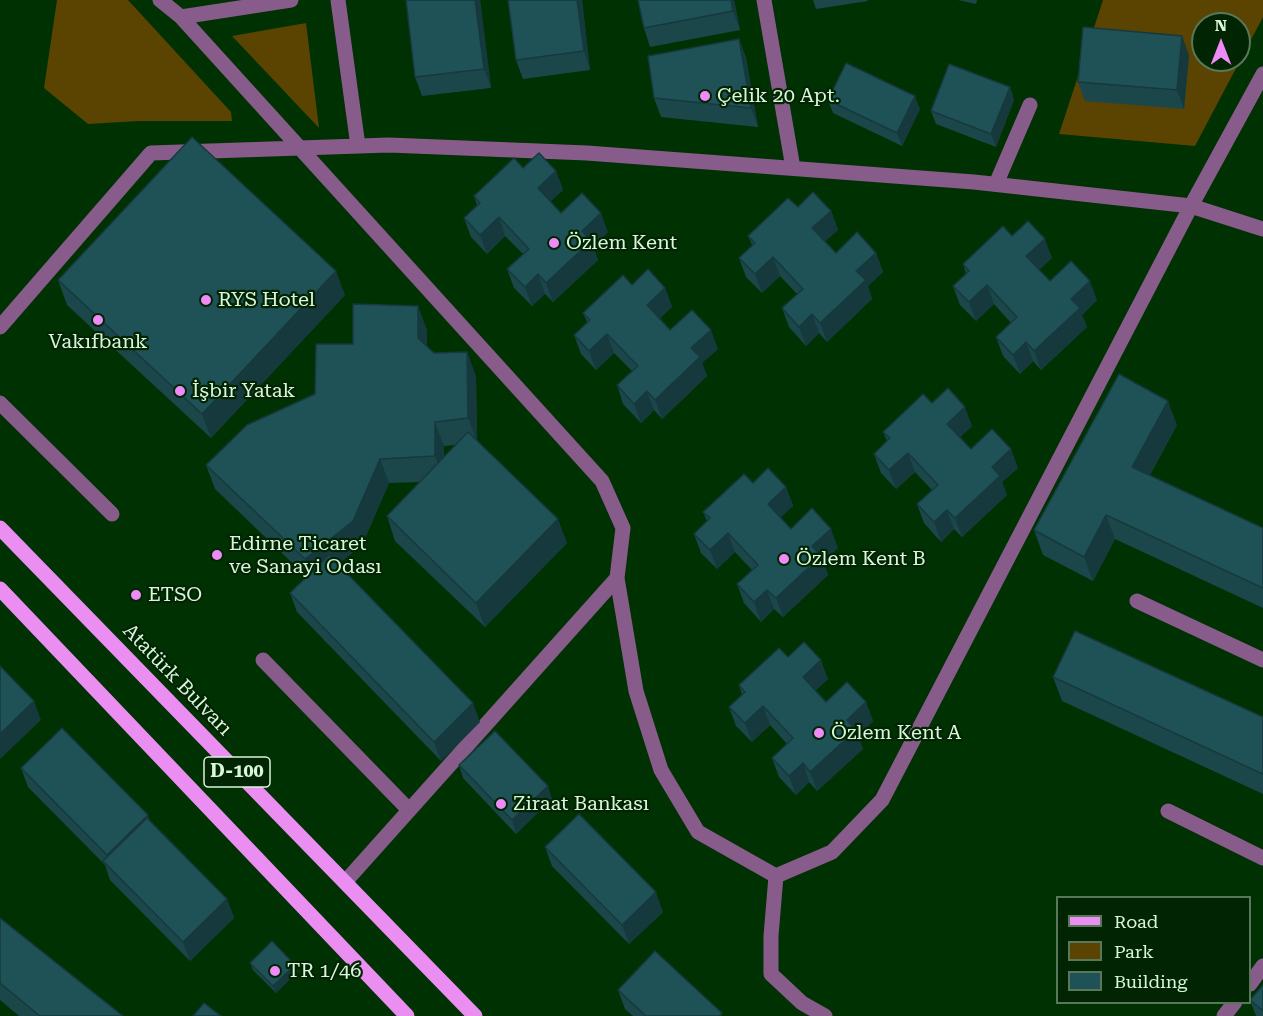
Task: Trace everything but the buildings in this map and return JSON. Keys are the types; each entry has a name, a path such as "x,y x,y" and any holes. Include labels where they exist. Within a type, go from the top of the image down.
{"main road":[{"name":"Atatürk Bulvarı","path":"0,528 475,1016"},
{"name":"D-100","path":"0,589 407,1016"}],"street":[{"path":"160,0 181,17 602,481 623,528 617,579 636,691 661,770 698,832 776,876"},
{"path":"181,17 291,0"},
{"path":"338,0 358,146"},
{"path":"764,0 793,168"},
{"path":"776,876 832,852 882,800 1191,207 1263,74"},
{"path":"996,184 1030,105"},
{"path":"0,327 151,153 299,146 389,145 587,153 996,184 1191,207 1263,229"},
{"path":"0,403 112,514"},
{"path":"345,882 617,579"},
{"path":"1137,601 1263,660"},
{"path":"263,660 409,810"},
{"path":"1168,811 1263,858"},
{"path":"776,876 771,936 771,974 802,1003 825,1016"},
{"path":"1251,983 1263,966"},
{"path":"1224,1016 1233,1004"}],"green space":[{"path":"57,0 128,0 231,112 232,121 139,121 88,124 44,88"},
{"path":"1103,0 1263,0 1263,17 1251,40 1251,12 1191,12 1191,72 1234,72 1195,146 1059,134"},
{"path":"306,23 319,128 232,36"}],"place":[{"name":"Çelik 20 Apt.","path":"705,96"},
{"name":"Özlem Kent","path":"554,243"},
{"name":"RYS Hotel","path":"206,300"},
{"name":"Vakıfbank","path":"98,320"},
{"name":"İşbir Yatak","path":"180,391"},
{"name":"Edirne Ticaret ve Sanayi Odası","path":"217,555"},
{"name":"Özlem Kent B","path":"784,559"},
{"name":"ETSO","path":"136,595"},
{"name":"Özlem Kent A","path":"819,733"},
{"name":"Ziraat Bankası","path":"501,804"},
{"name":"TR 1/46","path":"275,971"}]}
